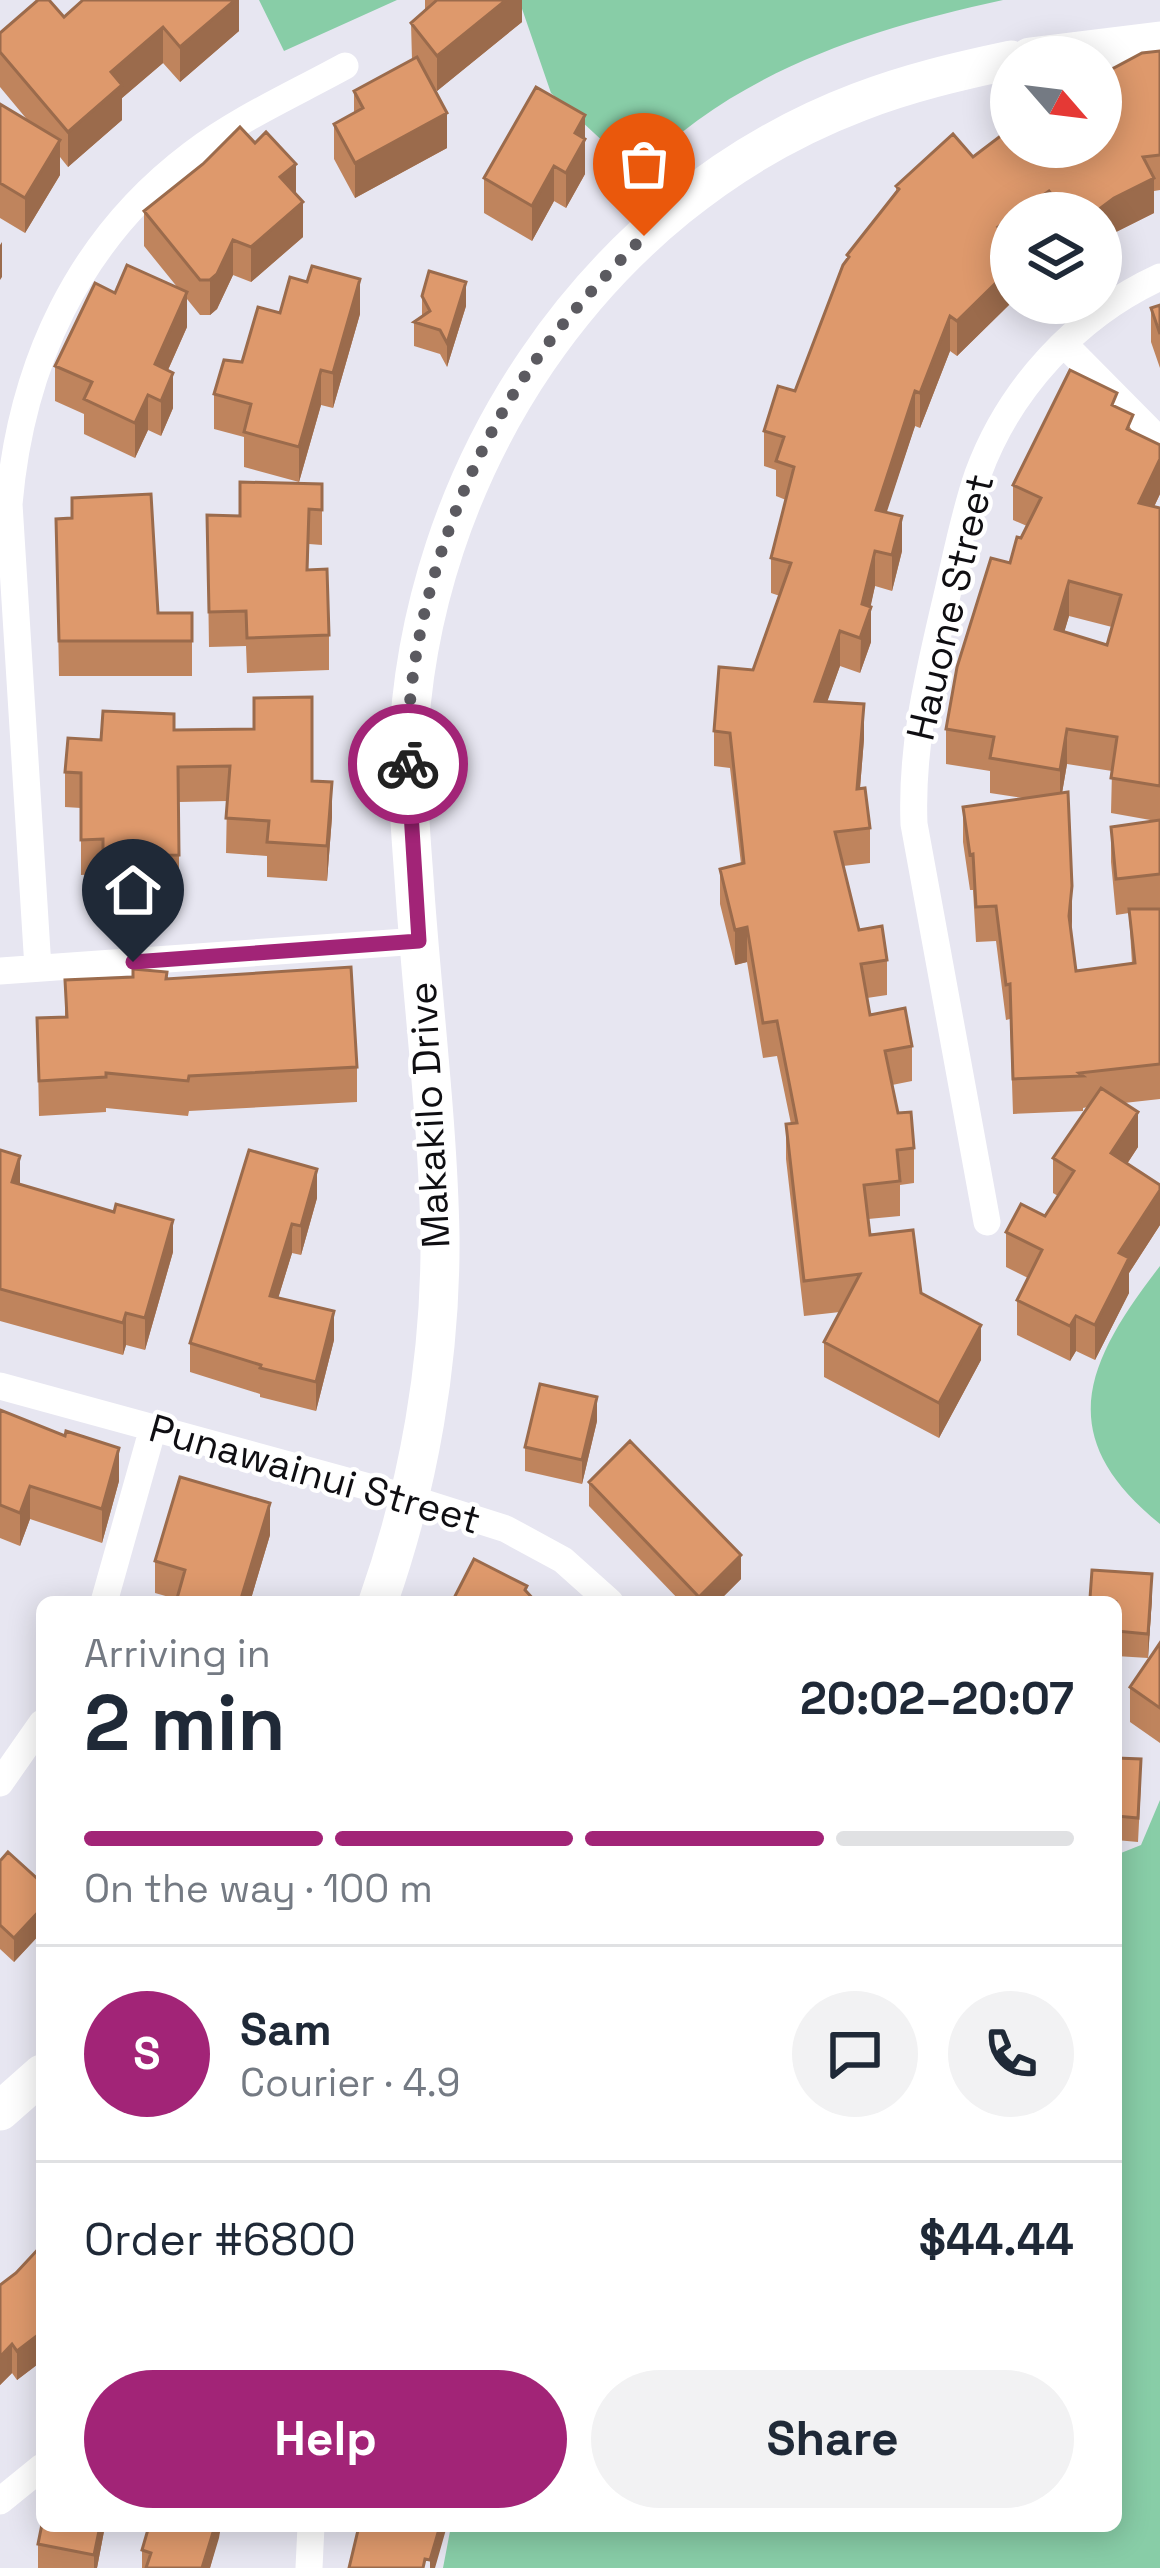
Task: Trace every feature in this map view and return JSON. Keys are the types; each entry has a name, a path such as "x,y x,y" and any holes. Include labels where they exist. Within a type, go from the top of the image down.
{"street":[{"path":"1122,46 1160,41"},
{"name":"Makakilo Drive","path":"380,1596 409,1498 434,1359 440,1236 408,754 415,671 430,589 474,472 534,362 586,296 644,236 709,184 780,139 856,103 934,76 990,64"},
{"path":"38,968 9,504 20,420 40,354 87,263 154,185 237,124 345,66"},
{"name":"Hauone Street","path":"987,1222 914,824 915,740 922,698 979,473 1018,398 1064,344 1107,307 1160,278"},
{"path":"1064,344 1160,441"},
{"path":"0,970 419,941"},
{"name":"Punawainui Street","path":"0,1385 506,1529 536,1543 604,1596"},
{"path":"106,1596 153,1428"},
{"path":"0,1783 36,1732"},
{"path":"0,2111 36,2079"},
{"path":"0,2501 36,2472"},
{"path":"309,2568 311,2532"}],"green space":[{"path":"259,0 397,0 284,51"},
{"path":"519,0 1003,0 903,25 806,60 716,107 637,173 551,93"},
{"path":"1160,1266 1160,1524 1126,1492 1104,1460 1093,1429 1091,1398 1113,1334"},
{"path":"1160,1800 1160,2568 443,2568 450,2532 1122,2532 1122,1853 1141,1845"}],"building":[{"path":"38,0 49,0 64,17 83,0 235,0 180,47 163,27 111,72 122,85 68,132 0,52 0,33"},
{"path":"437,0 506,0 437,56 411,23"},
{"path":"1160,51 1160,155 1143,157 1154,178 1122,194 990,192 990,289 957,321 950,316 920,393 915,391 876,510 902,516 892,555 875,551 862,604 871,607 860,638 840,631 815,701 864,704 857,789 865,788 870,828 835,832 859,930 882,926 887,960 861,964 870,1015 905,1008 912,1046 885,1051 898,1113 911,1112 914,1148 897,1150 900,1181 864,1185 870,1235 913,1230 921,1293 981,1325 939,1403 824,1342 860,1274 804,1281 786,1124 797,1123 777,1021 763,1023 747,927 735,930 720,869 744,863 730,733 714,731 719,667 753,670 791,563 771,558 794,467 776,461 784,437 764,431 778,386 795,391 847,255 899,189 896,186 953,134 973,157 990,144 990,168 1122,168 1122,64 1142,53"},
{"path":"417,57 447,113 355,163 334,124 363,108 354,91"},
{"path":"536,87 585,115 575,133 585,139 566,173 554,166 532,206 484,178"},
{"path":"0,104 60,140 25,198 0,183"},
{"path":"240,127 255,143 266,132 296,164 280,177 303,202 251,247 233,240 217,274 200,280 144,211"},
{"path":"127,265 187,292 155,364 173,373 161,401 148,395 135,423 84,399 92,382 55,366 95,283 115,293"},
{"path":"312,266 360,279 333,373 321,370 299,447 244,432 251,404 214,394 224,360 242,362 258,307 280,313 290,277 307,282"},
{"path":"429,271 466,282 447,343 440,330 414,322 430,311 422,296"},
{"path":"1160,305 1160,334 1151,308"},
{"path":"1070,370 1117,393 1112,405 1133,415 1127,429 1160,445 1160,459 1139,503 1160,508 1160,786 1111,778 1117,737 1067,729 1060,770 990,758 994,737 946,729 957,667 991,558 1010,563 1017,537 1021,538 1041,498 1013,485","holes":["1069,581 1121,595 1107,645 1055,629"]},
{"path":"240,482 322,484 322,510 309,509 307,570 327,569 329,635 247,638 246,611 209,612 207,515 240,516"},
{"path":"151,494 158,613 192,613 192,641 59,641 56,519 72,518 72,498"},
{"path":"312,697 312,781 332,782 327,846 267,842 269,821 226,818 230,766 178,767 179,855 103,856 103,839 81,840 81,773 65,772 68,738 101,740 103,711 174,714 174,730 254,729 254,698"},
{"path":"1068,792 1069,916 1076,971 1135,963 1129,909 1160,909 1160,1064 1079,1073 1083,1076 1013,1079 1010,984 1006,985 996,906 976,907 973,854 963,807"},
{"path":"1160,820 1160,874 1116,879 1111,827"},
{"path":"351,967 357,1067 189,1076 188,1081 106,1073 106,1077 39,1081 37,1018 67,1017 65,980 133,977 133,969 167,972 166,979"},
{"path":"1101,1088 1138,1112 1111,1153 1160,1185 1160,1190 1119,1253 1129,1258 1095,1325 1076,1316 1070,1326 1017,1300 1042,1250 1006,1232 1021,1204 1045,1216 1074,1171 1053,1158"},
{"path":"0,1150 20,1156 12,1182 114,1212 116,1204 173,1220 145,1318 126,1313 123,1323 0,1289"},
{"path":"249,1150 317,1169 301,1226 292,1224 270,1296 334,1311 316,1382 190,1343"},
{"path":"540,1384 597,1397 582,1460 525,1447"},
{"path":"0,1410 65,1436 66,1431 119,1448 102,1509 30,1486 20,1513 0,1505"},
{"path":"630,1441 741,1555 698,1596 589,1482"},
{"path":"180,1477 270,1503 242,1596 178,1596 185,1570 155,1561"},
{"path":"474,1559 527,1586 530,1596 455,1596"},
{"path":"1092,1570 1152,1574 1148,1634 1122,1632 1122,1596 1090,1596"},
{"path":"1160,1643 1160,1708 1130,1687"},
{"path":"1122,1758 1141,1759 1138,1818 1122,1817"},
{"path":"8,1852 36,1878 36,1914 14,1938 0,1925 0,1861"},
{"path":"36,2251 36,2337 17,2351 12,2344 0,2357 0,2285"},
{"path":"40,2532 99,2532 94,2555 38,2544"},
{"path":"147,2532 213,2532 202,2568 146,2568 151,2553 142,2550"},
{"path":"358,2532 438,2532 423,2568 349,2568"}],"way so far":[{"path":"408,764 415,671 430,589 457,510 491,434 534,362 586,296 644,236"}],"route":[{"path":"133,962 419,941 408,764"}]}
